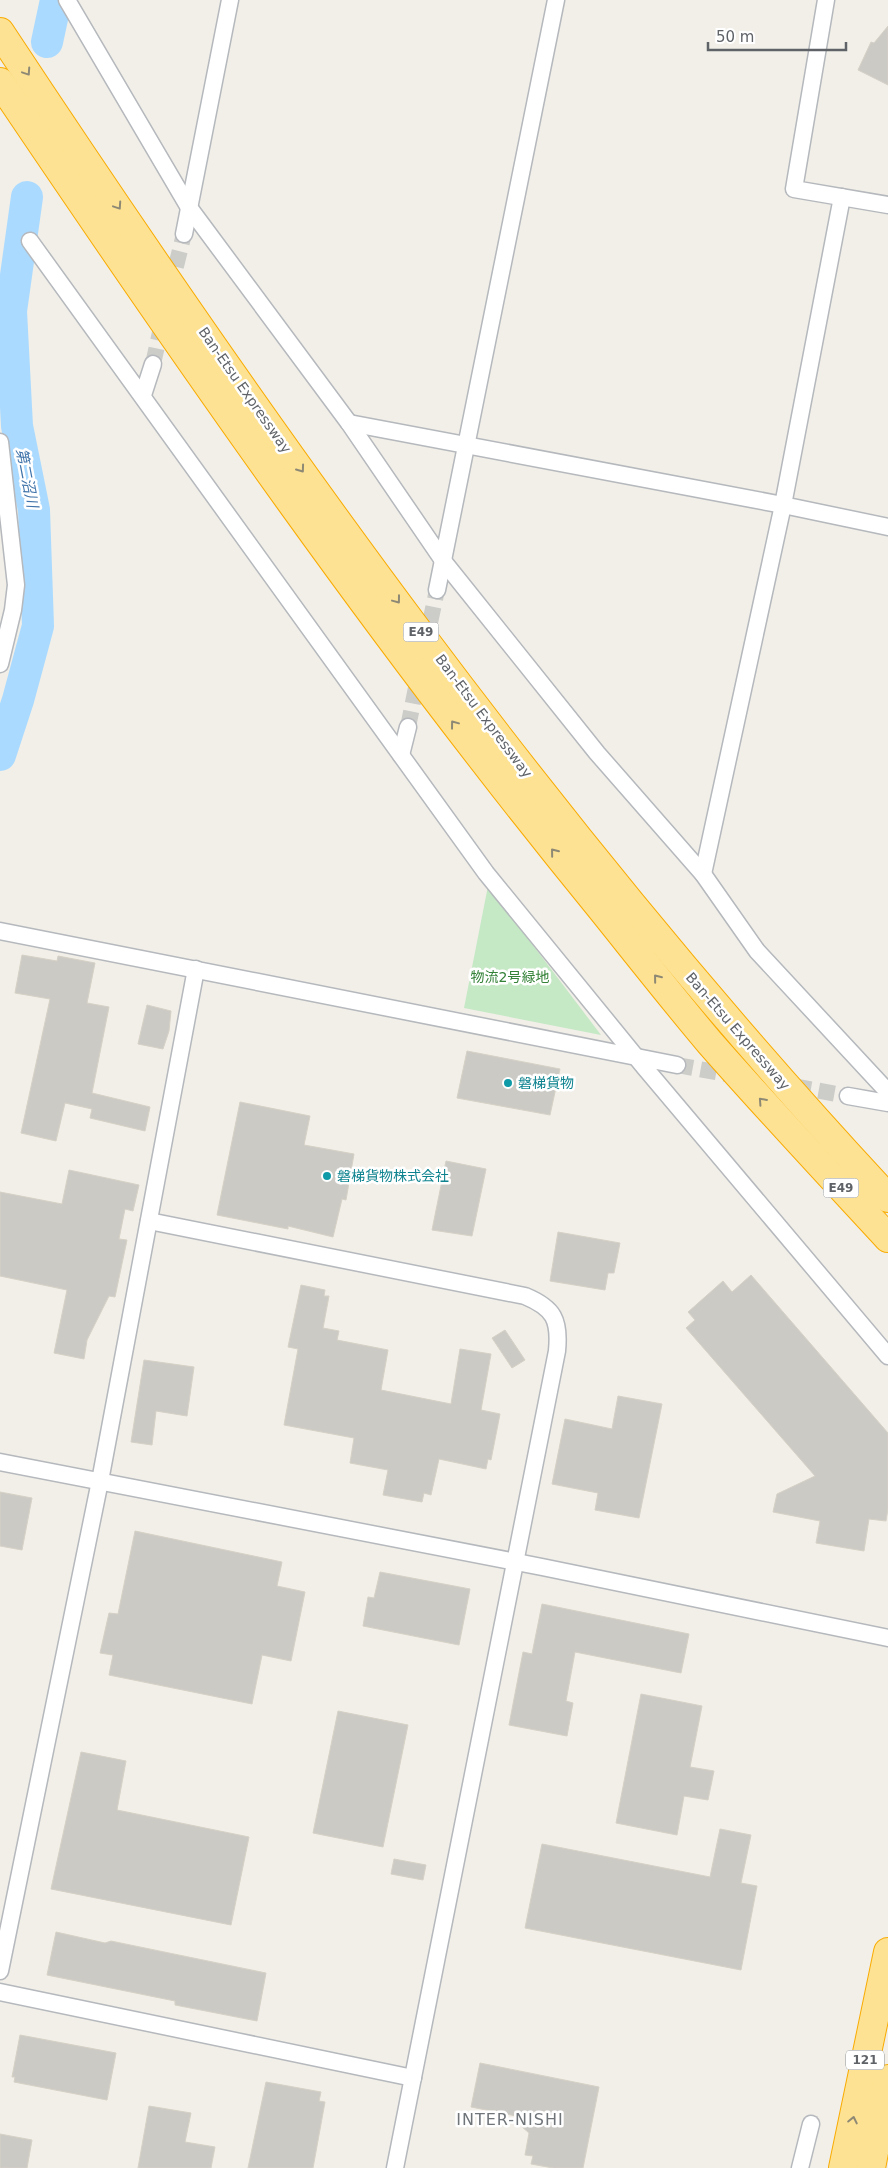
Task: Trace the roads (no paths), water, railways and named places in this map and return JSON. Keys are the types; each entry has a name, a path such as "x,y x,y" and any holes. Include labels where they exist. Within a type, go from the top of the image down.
{"highway":[{"name":"Ban-Etsu Expressway","path":"0,32 218,352 357,547 543,794 725,1018 888,1198"},
{"name":"Ban-Etsu Expressway","path":"0,82 185,353 336,566 458,730 708,1040 795,1138 888,1238"},
{"path":"795,1138 888,1252"},
{"name":"121","path":"843,2168 888,1952"},
{"name":"121","path":"871,2168 888,2079"}],"street":[{"path":"184,234 230,0"},
{"path":"437,590 556,0"},
{"path":"826,0 794,189 888,205"},
{"path":"69,3 188,206 349,423 444,562 597,753 703,874 757,951 888,1092"},
{"path":"703,874 783,505 842,197"},
{"path":"30,241 143,395 486,874 637,1058 888,1356"},
{"path":"143,395 153,364"},
{"path":"349,423 783,505 888,527"},
{"path":"0,442 16,585 13,610 0,664"},
{"path":"401,755 408,727"},
{"path":"0,931 196,968 677,1065"},
{"path":"0,1971 100,1481 196,968"},
{"path":"848,1096 888,1103"},
{"path":"150,1221 525,1296 534,1300 554,1315 558,1332 557,1351 395,2168"},
{"path":"0,1462 515,1562 888,1638"},
{"path":"0,1992 413,2078"},
{"path":"800,2168 811,2124"}],"waterway":[{"name":"第二沼川","path":"47,42 56,0"},
{"name":"第二沼川","path":"0,755 18,700 38,626 34,510 17,426 11,311 27,197"}],"tunnel":[{"path":"170,290 184,234"},
{"path":"153,364 163,319"},
{"path":"425,646 437,590"},
{"path":"408,727 419,673"},
{"path":"677,1065 848,1096"}],"place":[{"name":"磐梯貨物","path":"508,1083"},
{"name":"磐梯貨物株式会社","path":"327,1176"}],"district":[{"name":"INTER-NISHI","path":"510,2119"}],"park label":[{"name":"物流2号緑地","path":"510,977"}]}
